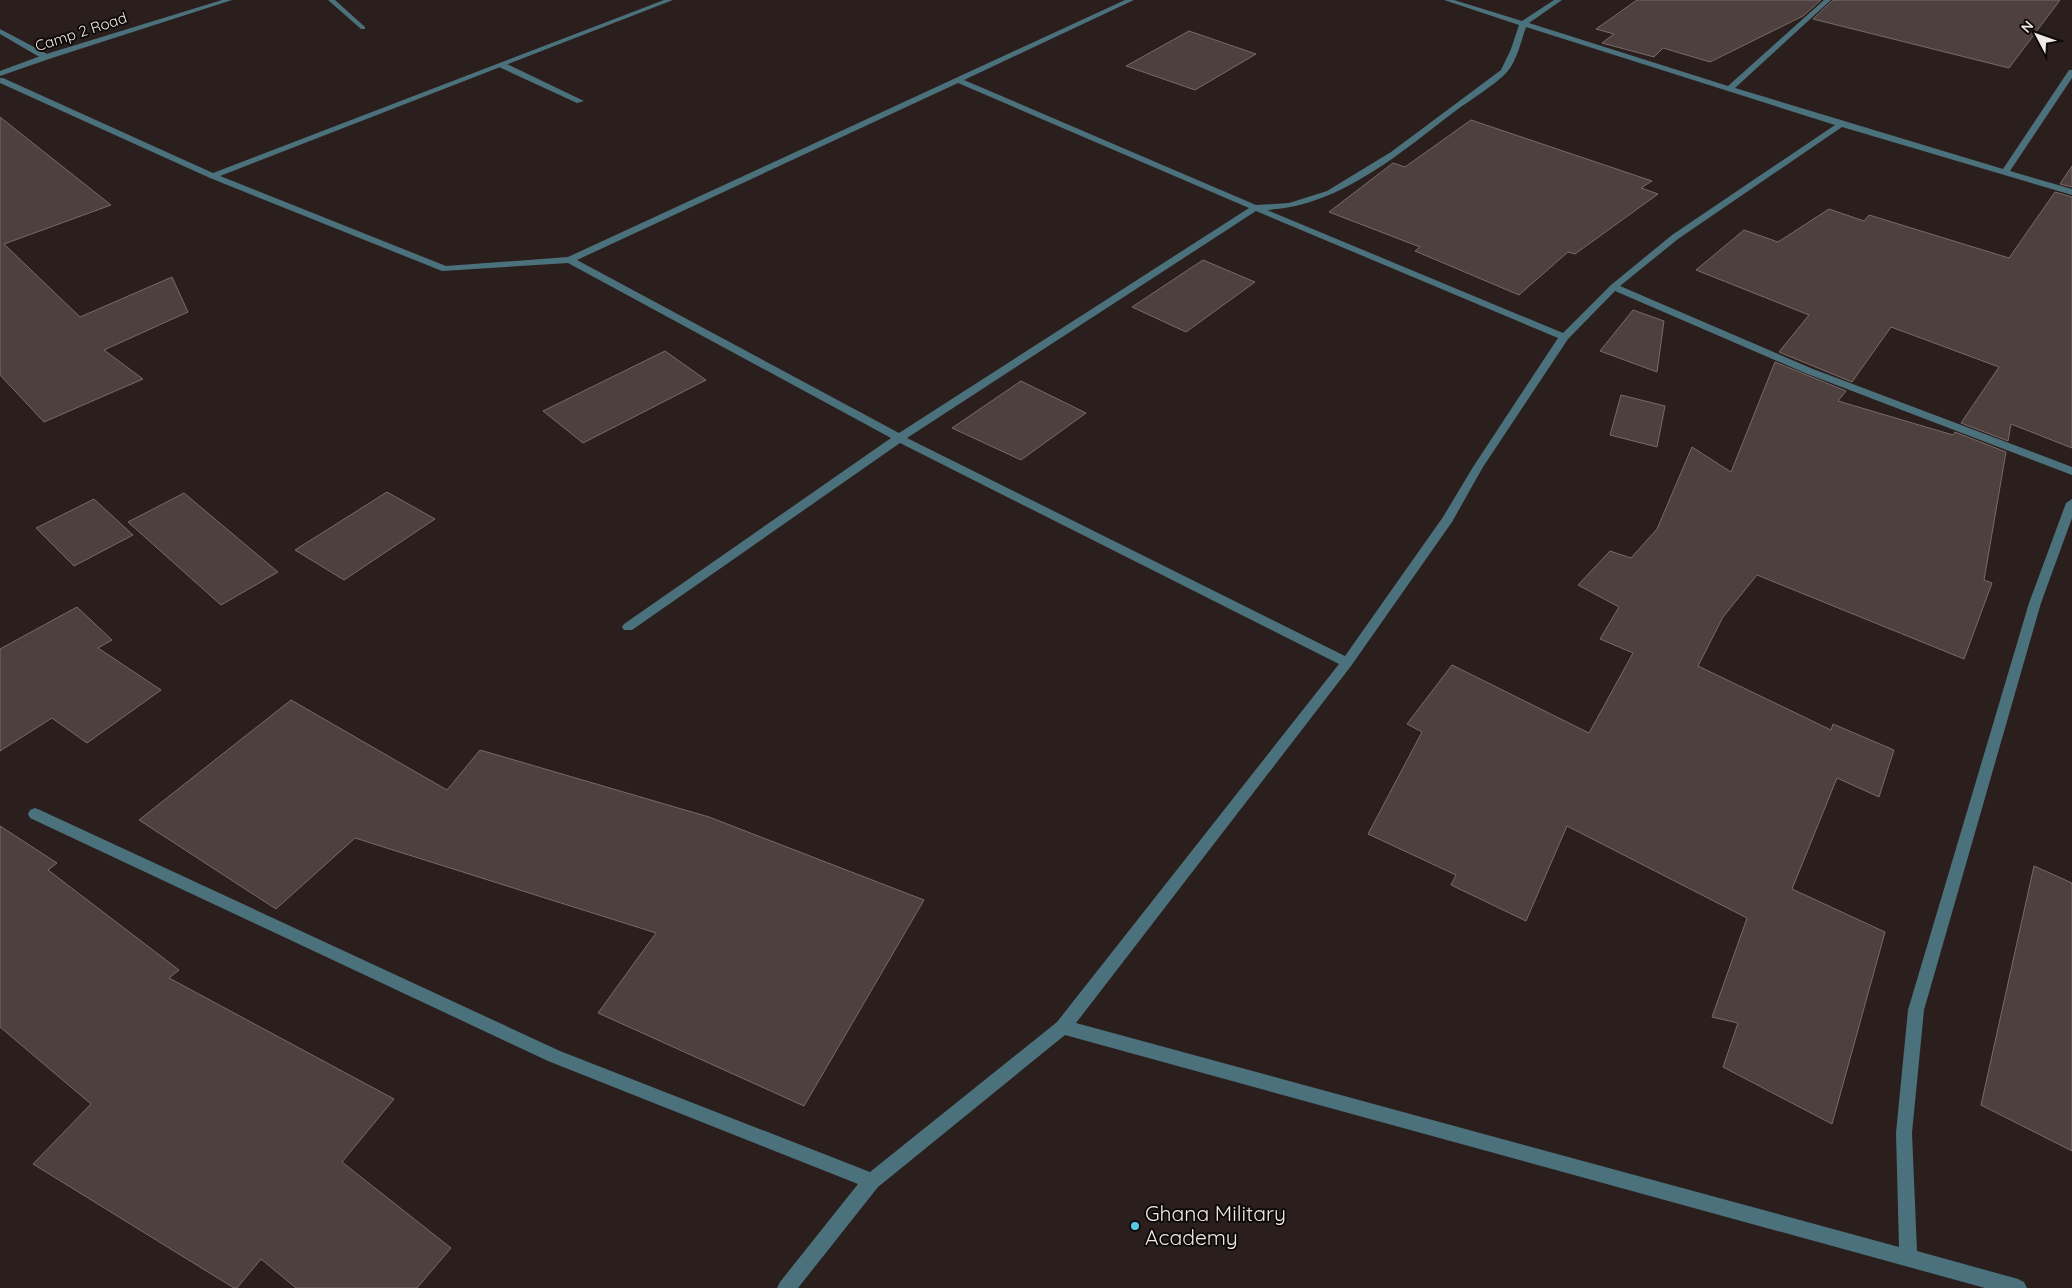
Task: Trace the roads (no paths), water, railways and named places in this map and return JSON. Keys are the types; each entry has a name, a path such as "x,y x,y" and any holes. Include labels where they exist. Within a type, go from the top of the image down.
{"street":[{"name":"Camp 2 Road","path":"0,74 46,57 229,0"},
{"path":"331,0 363,28"},
{"path":"213,176 670,0"},
{"path":"0,80 213,176 445,269 570,260 1131,0"},
{"path":"1447,0 1841,124 2072,192"},
{"path":"628,627 899,438 1255,208 1290,206 1330,193 1394,154 1504,71 1515,50 1523,24 1558,0"},
{"path":"1729,89 1828,0"},
{"path":"0,31 46,57"},
{"path":"502,65 580,101"},
{"path":"2005,172 2072,72"},
{"path":"958,80 1255,208 1564,336"},
{"path":"786,1288 872,1181 1062,1027 1347,663 1448,519 1478,466 1564,336 1614,287 1675,237 1841,124"},
{"path":"570,260 899,438 1347,663"},
{"path":"1614,287 1809,371 2072,471"},
{"path":"1908,1257 1904,1133 1916,1010 2035,604 2072,503"},
{"path":"36,814 554,1056 872,1181"},
{"path":"1062,1027 2018,1288"}],"place":[{"name":"Ghana Military Academy","path":"1135,1226"}]}
